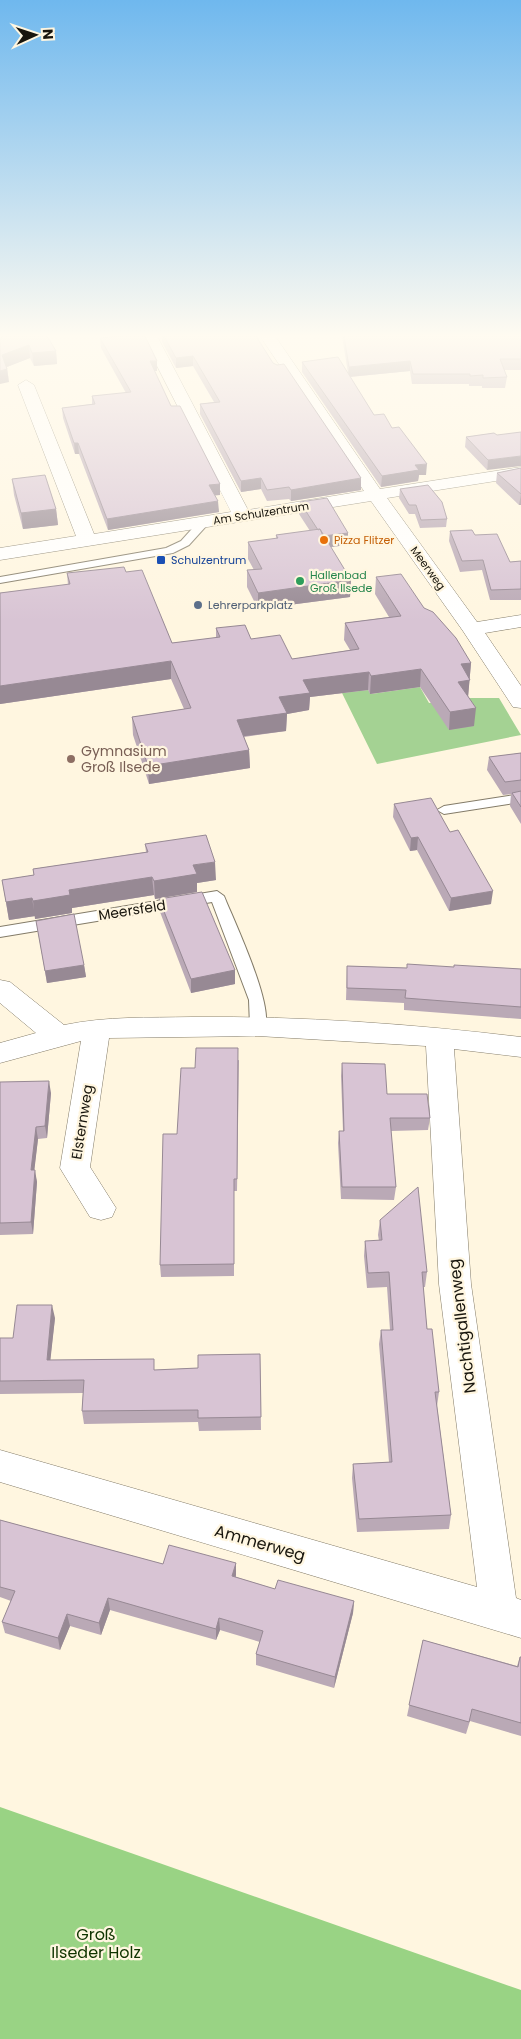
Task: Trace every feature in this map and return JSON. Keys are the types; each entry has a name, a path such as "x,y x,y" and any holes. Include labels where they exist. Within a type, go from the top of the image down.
{"street":[{"path":"44,431 87,540"},
{"path":"198,431 242,516"},
{"name":"Meerweg","path":"332,431 472,629 521,702"},
{"name":"Am Schulzentrum","path":"0,554 521,472"},
{"path":"472,629 521,621"},
{"path":"0,990 59,1036"},
{"path":"0,1053 59,1036 97,1028 258,1026 439,1037 521,1047"},
{"name":"Elsternweg","path":"97,1028 75,1168 101,1208"},
{"name":"Nachtigallenweg","path":"439,1037 455,1284 510,1616"},
{"name":"Ammerweg","path":"0,1466 510,1616"}],"lane":[{"path":"0,580 169,551 185,543 204,522"},
{"path":"444,810 521,798"},
{"name":"Meersfeld","path":"0,932 217,896 257,1000 258,1026"}],"green space":[{"path":"420,687 429,703 468,698 499,698 521,735 377,764 342,693 368,690 371,694"},
{"name":"Groß Ilseder Holz","path":"0,1807 521,1990 521,2039 0,2039"}],"building":[{"path":"70,431 193,431 220,484 209,485 218,501 107,519 78,443 74,443"},
{"path":"214,431 329,431 361,478 291,490 289,487 267,490 261,478 241,481"},
{"path":"351,431 402,431 427,464 415,465 419,470 382,476"},
{"path":"521,432 521,456 488,460 466,437 494,433 497,435"},
{"path":"521,468 521,494 497,473"},
{"path":"45,475 56,509 21,513 12,479"},
{"path":"428,485 442,502 447,519 421,520 416,505 409,505 400,489"},
{"path":"327,498 348,533 323,536 300,502"},
{"path":"320,529 351,580 258,593 247,570 262,569 248,542 278,538 276,535"},
{"path":"472,530 475,535 497,534 510,562 521,561 521,589 491,590 483,560 462,561 450,531"},
{"path":"124,567 126,572 142,570 172,643 220,637 216,628 245,625 251,639 280,635 292,659 359,649 345,623 401,616 376,577 401,574 424,608 433,612 456,638 471,663 461,664 470,680 458,682 476,708 450,712 421,669 371,676 369,672 303,680 310,693 279,697 287,713 237,720 249,750 148,766 132,717 191,708 171,661 0,686 0,593 70,584 67,573"},
{"path":"521,753 521,780 505,782 489,757"},
{"path":"521,791 521,807 512,793"},
{"path":"431,798 450,832 458,830 493,891 451,898 418,837 411,838 394,804"},
{"path":"206,835 215,862 193,865 197,874 154,881 152,877 69,890 70,895 33,901 32,898 6,902 2,880 34,875 33,869 148,852 145,844"},
{"path":"202,892 235,970 191,979 159,899"},
{"path":"74,914 84,965 45,971 36,921"},
{"path":"407,964 521,969 521,1007 405,998 406,990 347,988 347,966 407,968"},
{"path":"196,1048 238,1048 237,1179 234,1179 234,1264 160,1265 163,1134 177,1134 181,1068 195,1068"},
{"path":"342,1063 385,1064 387,1094 427,1094 430,1118 390,1118 396,1187 342,1187 339,1131 344,1131"},
{"path":"49,1081 45,1126 36,1127 31,1170 35,1170 31,1222 0,1223 0,1082"},
{"path":"418,1187 427,1272 422,1272 427,1329 432,1329 439,1392 435,1392 451,1515 359,1519 353,1464 392,1462 381,1330 393,1330 389,1272 368,1273 365,1241 382,1240 380,1220"},
{"path":"17,1305 52,1305 47,1360 154,1359 154,1370 198,1368 198,1355 260,1354 261,1417 198,1418 198,1410 82,1411 84,1380 0,1381 0,1338 13,1338"},
{"path":"0,1520 163,1564 169,1545 236,1563 232,1576 275,1589 278,1580 354,1601 335,1677 256,1654 263,1631 219,1618 216,1629 108,1598 99,1623 67,1614 58,1638 2,1622 15,1591 0,1587"},
{"path":"423,1640 518,1667 521,1657 521,1723 472,1709 469,1722 409,1705"}],"place":[{"name":"Pizza Flitzer","path":"324,540"},
{"name":"Schulzentrum","path":"161,560"},
{"name":"Hallenbad Groß Ilsede","path":"300,581"},
{"name":"Lehrerparkplatz","path":"198,605"},
{"name":"Gymnasium Groß Ilsede","path":"71,759"}]}
